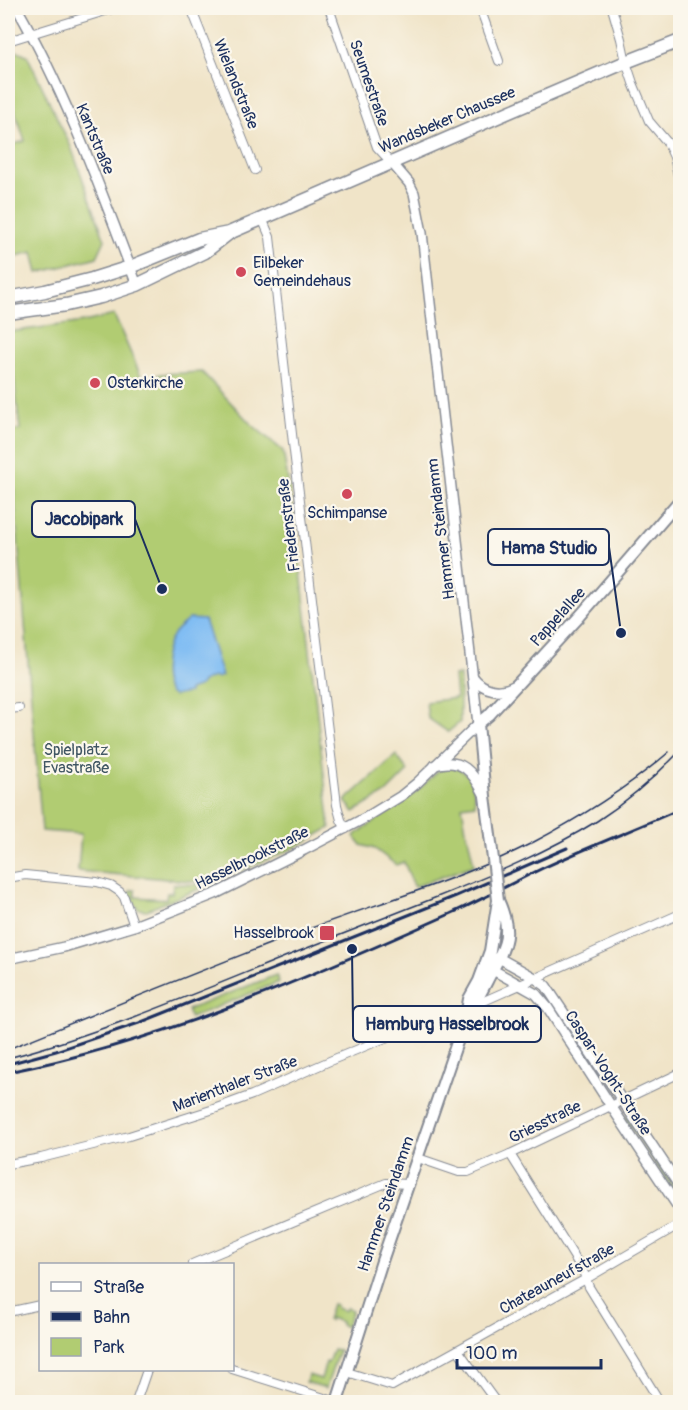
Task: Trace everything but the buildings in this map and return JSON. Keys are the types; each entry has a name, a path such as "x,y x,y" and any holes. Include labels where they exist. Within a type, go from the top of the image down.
{"main road":[{"name":"Wandsbeker Chaussee","path":"8,313 66,305 137,285 181,265 207,251 229,233 262,218 626,62 681,41"},
{"name":"Wandsbeker Chaussee","path":"8,298 76,283 130,267 199,238 229,233"},
{"name":"Pappelallee","path":"478,724 489,715 579,616 681,500"},
{"name":"Hammer Steindamm","path":"337,1402 382,1261 466,1016 469,999 505,942 507,928 498,900 478,724"},
{"name":"Hammer Steindamm","path":"466,1016 475,1005 493,970 493,958"}],"street":[{"name":"Kantstraße","path":"17,8 32,34 81,142 137,285"},
{"path":"8,41 115,8"},
{"name":"Wielandstraße","path":"191,8 255,170"},
{"name":"Seumestraße","path":"329,8 377,147 391,162"},
{"path":"480,8 499,62"},
{"path":"612,8 633,83 649,121 667,142 674,157 681,185"},
{"name":"Hammer Steindamm","path":"391,162 409,183 414,193 422,233 478,724"},
{"name":"Friedenstraße","path":"262,218 270,237 337,805 346,829"},
{"path":"473,677 480,685 495,690 506,690 516,685"},
{"path":"8,709 19,708"},
{"name":"Hasselbrookstraße","path":"8,959 64,947 134,926 214,894 346,829 395,801 478,724"},
{"path":"435,765 453,763 465,767 473,775 485,796"},
{"path":"8,878 25,875 97,882 111,886 124,897 134,926"},
{"path":"475,1005 681,914"},
{"name":"Caspar-Voght-Straße","path":"493,958 535,978 546,986 681,1187"},
{"name":"Caspar-Voght-Straße","path":"493,970 536,994 548,1008 681,1210"},
{"name":"Marienthaler Straße","path":"8,1164 105,1142 211,1110 441,1016 454,1013 466,1016"},
{"name":"Griesstraße","path":"418,1158 464,1173 472,1171 681,1073"},
{"path":"510,1155 577,1261 589,1287 660,1402"},
{"path":"194,1263 386,1184 409,1184"},
{"name":"Chateauneufstraße","path":"347,1372 392,1386 681,1224"},
{"path":"8,1312 39,1305"},
{"path":"458,1350 496,1402"},
{"path":"234,1370 337,1402"},
{"path":"136,1402 147,1371"}],"green space":[{"path":"18,51 27,55 71,147 105,240 97,257 38,273 33,252 8,258 8,146 25,141 8,90 8,54"},
{"name":"Spielplatz Evastraße","path":"114,315 143,381 160,374 202,372 250,423 283,451 296,527 330,828 292,849 212,883 78,871 81,834 42,831 9,431 20,430 9,332 84,322"},
{"path":"460,675 460,722 448,732 428,718 426,702 456,698 454,676"},
{"path":"396,755 408,771 386,793 354,812 345,801"},
{"path":"452,767 468,776 474,791 475,804 462,806 474,865 414,887 404,862 396,865 375,849 361,845 354,836 415,793 438,771"},
{"path":"173,884 203,885 204,887 147,910 138,909 129,895 131,890 135,890 135,897 166,899 167,893 172,893"},
{"path":"276,975 279,982 190,1018 187,1010"},
{"path":"628,1116 680,1195 680,1201 625,1118"},
{"path":"332,1304 345,1311 346,1308 352,1310 346,1327 341,1325 341,1322 330,1318 329,1321 327,1320"},
{"path":"333,1349 339,1350 326,1388 306,1382 308,1375 321,1379"}],"water":[{"path":"189,619 204,620 222,676 202,682 200,686 189,690 189,693 173,696 165,684 163,668 173,633"}],"tram line":[{"path":"8,1058 83,1035 156,1008 458,889 519,862 597,821 641,788 680,751"},
{"path":"8,1049 262,947 445,881 502,857 585,813 637,778 669,752"}],"railway":[{"path":"8,1072 122,1044 233,1006 462,909 560,860 680,809"},
{"path":"8,1064 56,1051 139,1023 456,896 567,848"}],"place":[{"name":"Eilbeker Gemeindehaus","path":"241,272"},
{"name":"Osterkirche","path":"95,383"},
{"name":"Schimpanse","path":"347,494"},
{"name":"Jacobipark","path":"162,589"},
{"name":"Hama Studio","path":"621,633"},
{"name":"Hasselbrook","path":"327,933"},
{"name":"Hamburg Hasselbrook","path":"352,949"}]}
